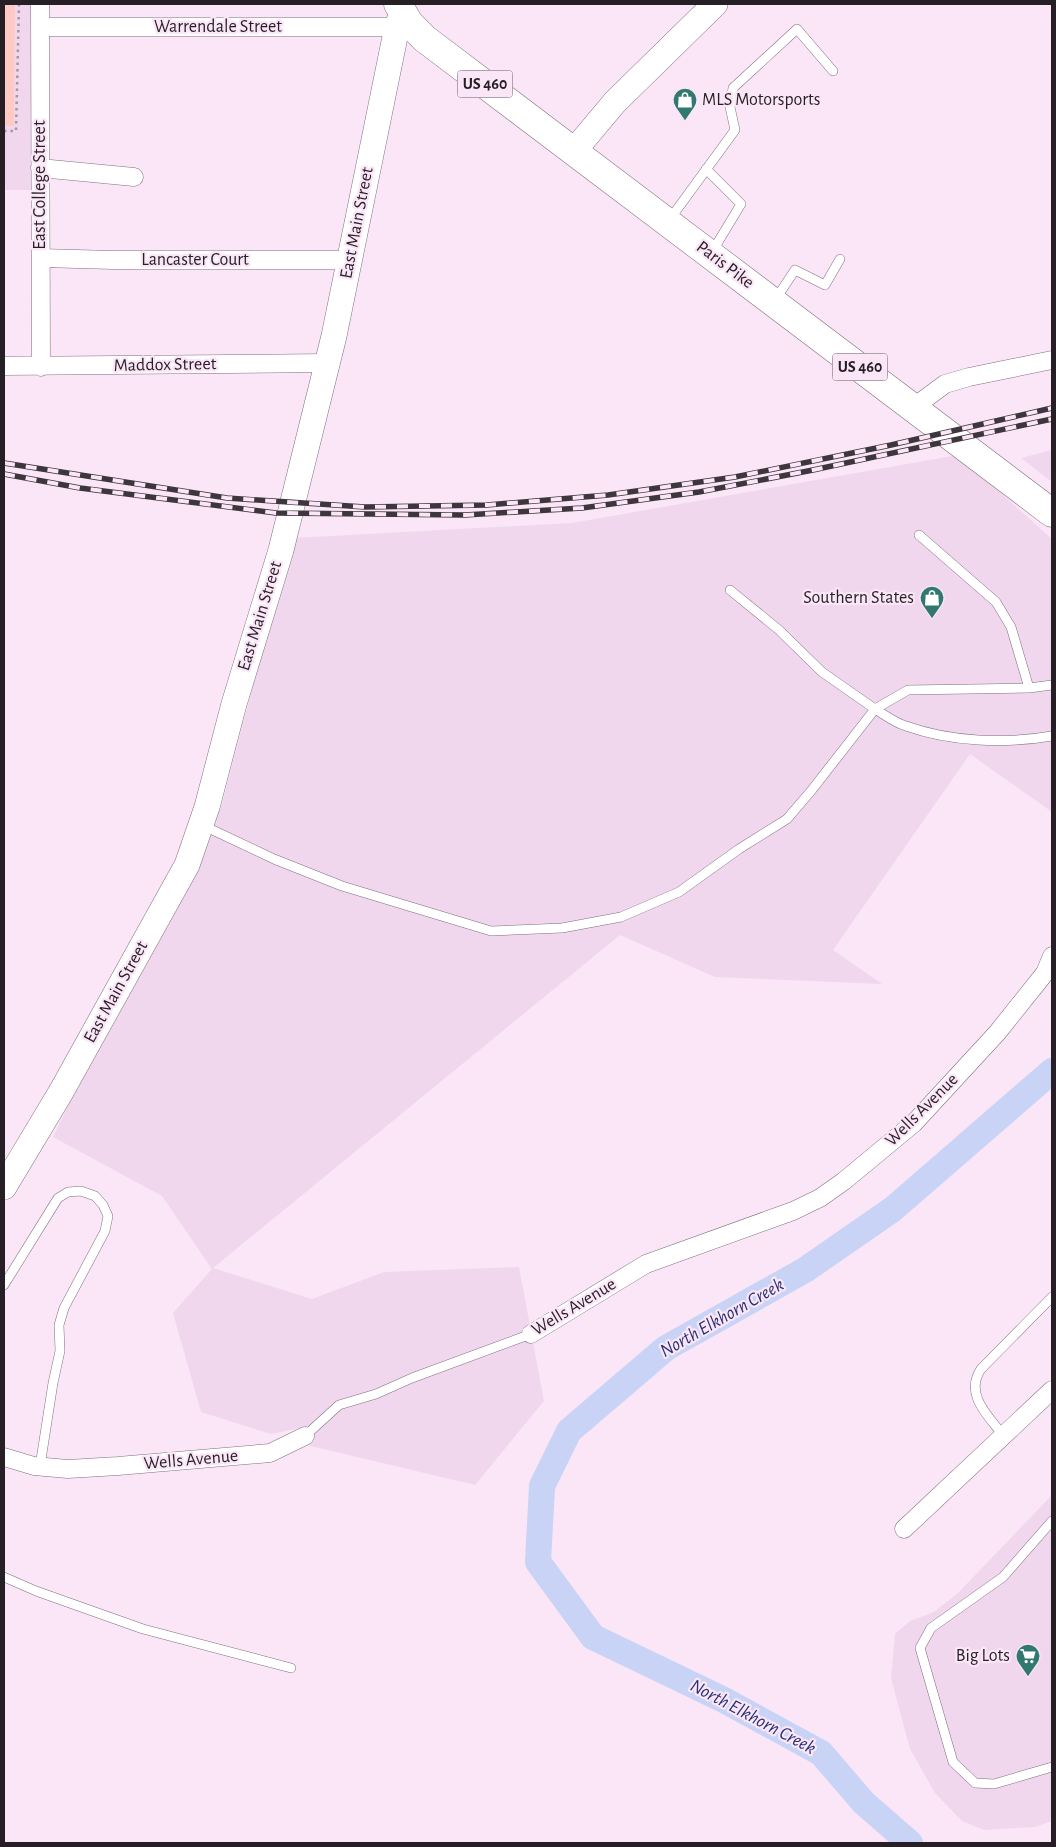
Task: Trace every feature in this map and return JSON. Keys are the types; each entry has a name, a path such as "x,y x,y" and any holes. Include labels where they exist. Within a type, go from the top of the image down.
{"main road":[{"name":"Paris Pike","path":"399,14 425,39 573,152 1052,512"}],"street":[{"name":"East College Street","path":"40,4 41,367"},
{"path":"573,152 615,102 715,4"},
{"name":"Warrendale Street","path":"40,27 399,14"},
{"name":"East Main Street","path":"4,1187 61,1092 187,865 201,824 216,776 236,697 280,550 327,363 350,260 399,14"},
{"path":"40,168 134,177"},
{"name":"Lancaster Court","path":"41,258 113,260 350,260"},
{"path":"914,407 945,384 969,377 1052,360"},
{"name":"Maddox Street","path":"4,366 327,363"},
{"name":"Wells Avenue","path":"532,1334 646,1264 793,1211 820,1198 844,1181 914,1123 927,1109 997,1033 1045,973 1052,956"},
{"path":"904,1530 1052,1390"},
{"name":"Wells Avenue","path":"4,1458 40,1466 68,1469 118,1466 260,1454 270,1452 305,1436"}],"lane":[{"path":"668,222 734,130 730,107 733,88 798,28 833,71"},
{"path":"706,169 741,204 710,254"},
{"path":"774,302 796,270 825,285 840,259"},
{"path":"919,535 996,602 1012,627 1029,688"},
{"path":"730,590 779,630 822,672 875,709 904,726 942,736 991,740 1034,739 1052,736"},
{"path":"201,824 274,859 342,886 491,931 562,928 621,916 679,892 739,849 787,819 875,709 908,690 1029,688 1052,685"},
{"path":"4,1285 58,1198 68,1192 81,1191 95,1196 103,1205 108,1216 105,1231 64,1308 59,1325 60,1352 53,1383 40,1466"},
{"path":"1004,1436 976,1397 974,1386 976,1376 1052,1297"},
{"name":"Wells Avenue","path":"305,1436 339,1406 376,1394 421,1374 532,1334"},
{"path":"1052,1521 1003,1577 931,1628 920,1648 953,1762 975,1783 994,1784 1052,1767"},
{"path":"4,1577 36,1591 143,1629 291,1668"}],"path":[{"path":"4,131 16,131 18,4"}],"shaded area":[{"path":"4,4 31,4 31,190 4,190"},
{"path":"4,4 15,4 14,126 4,126"},
{"path":"1052,450 1052,482 1021,458"},
{"path":"958,455 1052,539 1052,812 970,754 833,950 882,984 715,977 620,935 213,1268 312,1299 384,1272 519,1267 544,1401 475,1485 311,1446 300,1428 271,1434 201,1412 173,1313 212,1269 162,1196 53,1137 97,1046 181,898 222,804 294,538 572,523"},
{"path":"1052,1495 1052,1821 1035,1827 984,1830 962,1821 935,1793 910,1749 891,1678 895,1634 910,1621 934,1612 958,1593"}],"waterway":[{"name":"North Elkhorn Creek","path":"910,1843 864,1803 821,1753 724,1700 593,1637 538,1562 542,1486 569,1431 666,1348 805,1270 893,1209 1052,1071"}],"railway":[{"path":"4,463 227,498 365,507 487,505 608,495 735,477 891,445 1052,408"},
{"path":"4,474 80,488 276,513 465,515 582,508 699,492 813,470 1052,419"}],"place":[{"name":"MLS Motorsports","path":"685,121"},
{"name":"Southern States","path":"932,619"},
{"name":"Big Lots","path":"1028,1677"}]}
